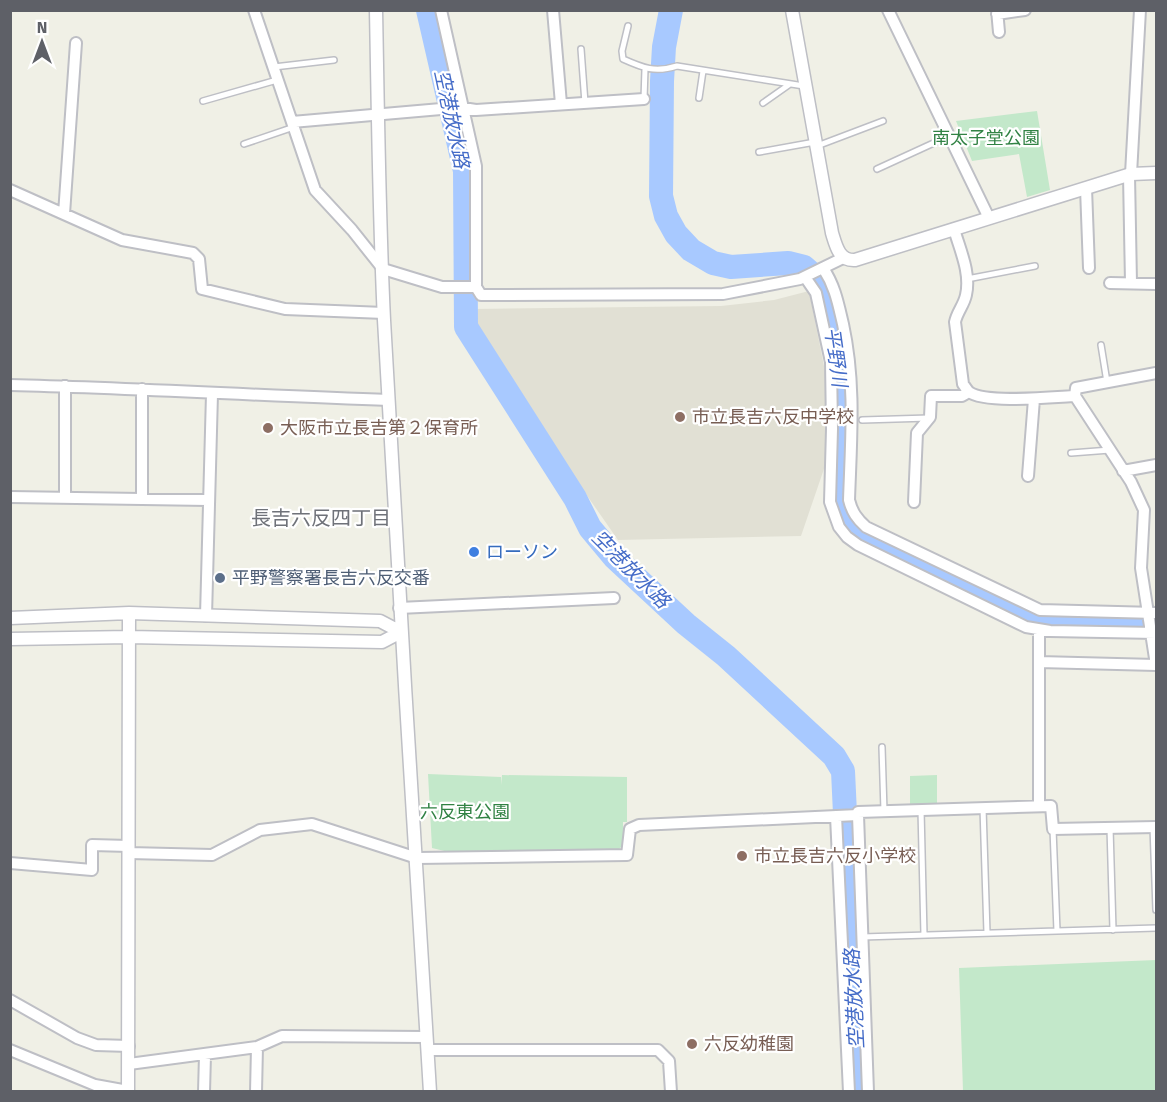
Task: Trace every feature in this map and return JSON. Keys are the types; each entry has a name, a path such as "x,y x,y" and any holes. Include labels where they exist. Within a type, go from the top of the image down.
{"street":[{"path":"254,10 315,190 352,230 383,269 442,286 476,287"},
{"path":"376,10 388,400 430,1092"},
{"path":"441,10 476,166 476,287 481,296 723,294 753,290 805,277 843,258"},
{"path":"553,10 561,104"},
{"path":"792,10 832,233 836,247 843,258 849,261 1130,175 1156,173"},
{"path":"888,10 989,218"},
{"path":"999,32 997,12 1025,10"},
{"path":"1131,284 1130,175 1140,10"},
{"path":"64,214 76,43"},
{"path":"293,124 463,108 476,110 644,99"},
{"path":"1086,188 1089,268"},
{"path":"10,189 122,240 193,253 200,259 202,289 285,309 384,313"},
{"path":"954,229 967,279 965,298 955,322 963,384 969,392 981,397 1034,399 1075,396"},
{"path":"823,268 835,289 850,358 853,389 849,500 852,511 858,519 866,527 1040,610 1152,613"},
{"path":"805,277 816,293 831,362 830,502 839,527 847,537 858,545 1026,627 1038,630 1154,633"},
{"path":"1110,283 1156,284"},
{"path":"1039,662 1156,665 1152,613 1145,597 1141,568 1144,510 1123,471 1075,396 1076,388 1156,373"},
{"path":"10,385 388,400"},
{"path":"65,498 66,386"},
{"path":"142,389 142,499"},
{"path":"914,502 917,433 930,417 931,396 962,396 969,392"},
{"path":"206,616 212,394"},
{"path":"1028,476 1034,399"},
{"path":"1123,471 1156,465"},
{"path":"10,497 208,500"},
{"path":"1145,597 1156,594"},
{"path":"399,608 614,598"},
{"path":"10,618 129,614 380,621 401,632"},
{"path":"10,1050 95,1085 128,1091 129,614"},
{"path":"1038,630 1039,806"},
{"path":"10,639 129,637 382,642 401,632"},
{"path":"10,863 92,870 92,845 129,850 212,855 260,830 312,824 417,858 627,855 630,829 639,825 858,815 858,812 1051,806 1053,829 1155,827"},
{"path":"858,815 868,1092"},
{"path":"836,816 849,1092"},
{"path":"10,1000 77,1038 96,1045 129,1046"},
{"path":"129,1064 257,1047 282,1036 658,1050 669,1061 671,1092"},
{"path":"256,1092 257,1047"},
{"path":"204,1092 205,1055"}],"lane":[{"path":"628,26 622,51 623,59 645,69 669,69 677,66 806,86"},
{"path":"582,50 585,103"},
{"path":"274,67 334,60"},
{"path":"644,99 645,69"},
{"path":"699,98 704,70"},
{"path":"203,101 278,80"},
{"path":"763,103 790,84"},
{"path":"759,152 816,144 883,122"},
{"path":"244,144 293,124"},
{"path":"877,169 949,136"},
{"path":"967,279 1035,266"},
{"path":"1101,345 1107,382"},
{"path":"862,420 930,417"},
{"path":"1071,453 1110,450"},
{"path":"882,747 884,811"},
{"path":"983,808 987,933"},
{"path":"921,810 924,935"},
{"path":"1155,827 1156,910"},
{"path":"1110,828 1113,930"},
{"path":"1053,829 1057,931"},
{"path":"862,937 1156,928"}],"shaded area":[{"name":"市立長吉六反中学校","path":"809,291 825,371 826,463 801,536 618,540 473,324 472,309 721,306 774,300"}],"green space":[{"name":"南太子堂公園","path":"1037,111 1050,190 1027,197 1019,154 972,161 956,121"},
{"name":"六反東公園","path":"428,774 501,777 501,785 502,775 627,777 627,822 623,822 623,845 617,851 457,854 432,848"},
{"path":"937,775 937,804 910,804 910,776"},
{"path":"1156,960 1156,1091 963,1091 959,968"}],"waterway":[{"name":"空港放水路","path":"428,10 465,171 466,327 575,498 590,528 615,558 834,756 843,771 858,1092"},
{"name":"平野川","path":"671,10 664,47 662,81 661,196 666,216 676,234 691,250 713,263 731,267 788,263 804,267 819,280 826,291 840,360 842,386 839,501 848,523 866,539 1012,611 1039,620 1156,625"}],"place":[{"name":"市立長吉六反中学校","path":"680,417"},
{"name":"大阪市立長吉第２保育所","path":"268,428"},
{"name":"ローソン","path":"474,552"},
{"name":"平野警察署長吉六反交番","path":"220,578"},
{"name":"市立長吉六反小学校","path":"742,856"},
{"name":"六反幼稚園","path":"692,1044"}],"district":[{"name":"長吉六反四丁目","path":"321,518"}]}
